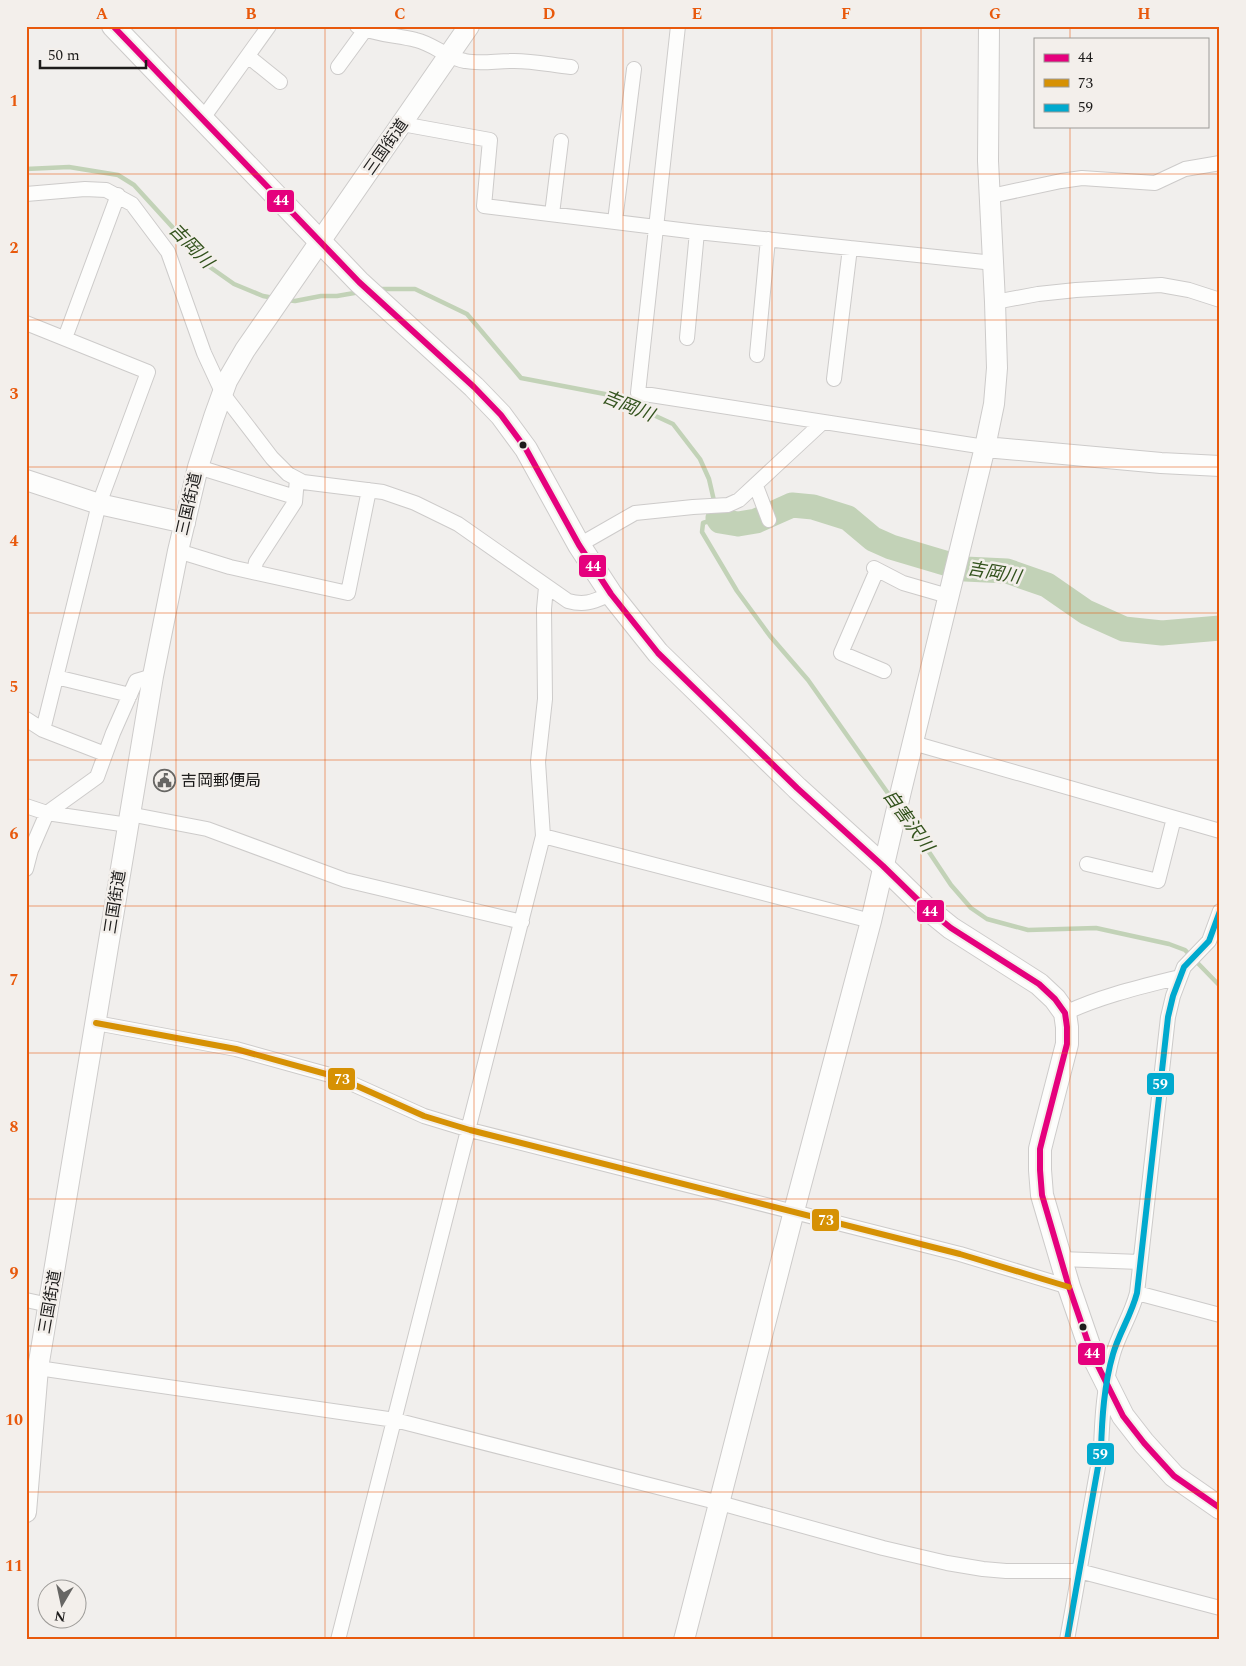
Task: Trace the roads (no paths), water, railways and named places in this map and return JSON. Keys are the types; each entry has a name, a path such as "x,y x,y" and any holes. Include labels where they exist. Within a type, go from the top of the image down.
{"main road":[{"path":"113,26 359,282 474,387 501,416 526,449 579,544 611,594 658,653 925,907 951,928 1039,984 1055,999 1065,1014 1067,1044 1040,1149 1040,1170 1042,1195 1069,1287 1092,1354 1123,1416 1174,1476 1220,1508"}],"street":[{"path":"203,118 269,26"},
{"name":"三国街道","path":"26,1512 38,1368 128,819 153,676 178,551 198,467 227,381 245,350 270,311 469,26"},
{"path":"678,26 638,393 985,448 1161,463 1220,466"},
{"path":"684,1640 870,921 985,448 994,404 997,368 988,142 989,26"},
{"path":"338,67 361,28 418,40 432,45 448,56 462,61 478,63 511,60 571,67"},
{"path":"248,56 280,82"},
{"path":"615,222 634,69"},
{"path":"402,124 490,140 484,206 697,232 994,263"},
{"path":"552,214 561,141"},
{"path":"991,196 1082,178 1155,183 1185,169 1220,163"},
{"path":"26,194 85,189 106,190 132,204 168,252 197,334 222,394 272,458 288,474 302,482 383,492 414,503 458,524 568,601 580,604 589,603 611,594"},
{"path":"65,338 118,195"},
{"path":"686,338 697,232"},
{"path":"757,355 768,239"},
{"path":"834,379 850,248"},
{"path":"995,302 1038,294 1076,290 1161,285 1189,290 1220,300"},
{"path":"26,323 148,372 99,504 43,730"},
{"path":"579,544 635,513 728,505 739,500 822,422"},
{"path":"198,467 295,497"},
{"path":"254,572 256,562 295,502 297,479"},
{"path":"26,480 99,504 185,523"},
{"path":"756,486 769,520"},
{"path":"178,551 254,572 348,593 369,490"},
{"path":"884,671 841,653 876,569 903,583 950,590"},
{"path":"338,1640 470,1130 543,836 538,762 545,699 544,609 546,587"},
{"path":"26,869 31,850 47,813 97,776 136,681 153,676"},
{"path":"56,677 130,695"},
{"path":"26,719 43,730 105,754"},
{"path":"913,743 1220,831"},
{"path":"26,806 47,813 128,819 207,829 345,880 522,922"},
{"path":"1087,864 1158,881 1174,818"},
{"path":"543,836 870,921"},
{"path":"1065,1014 1086,1004 1182,972 1211,945 1220,911"},
{"path":"1068,1640 1101,1450 1102,1421 1107,1382 1113,1353 1133,1310 1137,1293 1164,1041 1173,996 1182,972"},
{"path":"96,1023 236,1049 337,1077 424,1116 470,1130 960,1254 1069,1287"},
{"path":"1061,1259 1140,1262"},
{"path":"1137,1293 1220,1315"},
{"path":"26,1300 49,1305"},
{"path":"38,1368 395,1420 720,1503 883,1548 947,1563 1006,1571 1079,1571 1220,1608"}],"waterway":[{"name":"吉岡川","path":"26,169 69,167 118,175 134,185 207,265 234,284 263,296 274,298"},
{"name":"吉岡川","path":"378,289 415,289 467,314 521,378 610,395 673,424 700,459 709,479 718,518 703,523 702,532 737,591 770,636 808,680 892,799"},
{"name":"吉岡川","path":"286,300 295,301 360,292"},
{"name":"吉岡川","path":"718,518 720,521 738,524 756,521 792,505 813,507 848,518 873,539 891,547 965,569 1007,571 1047,585 1086,612 1124,629 1162,633 1220,628"},
{"name":"自害沢川","path":"903,813 951,885 971,908 987,919 1028,930 1096,928 1169,944 1185,950 1220,986"}],"place":[{"name":"吉岡郵便局","path":"165,781"}]}
